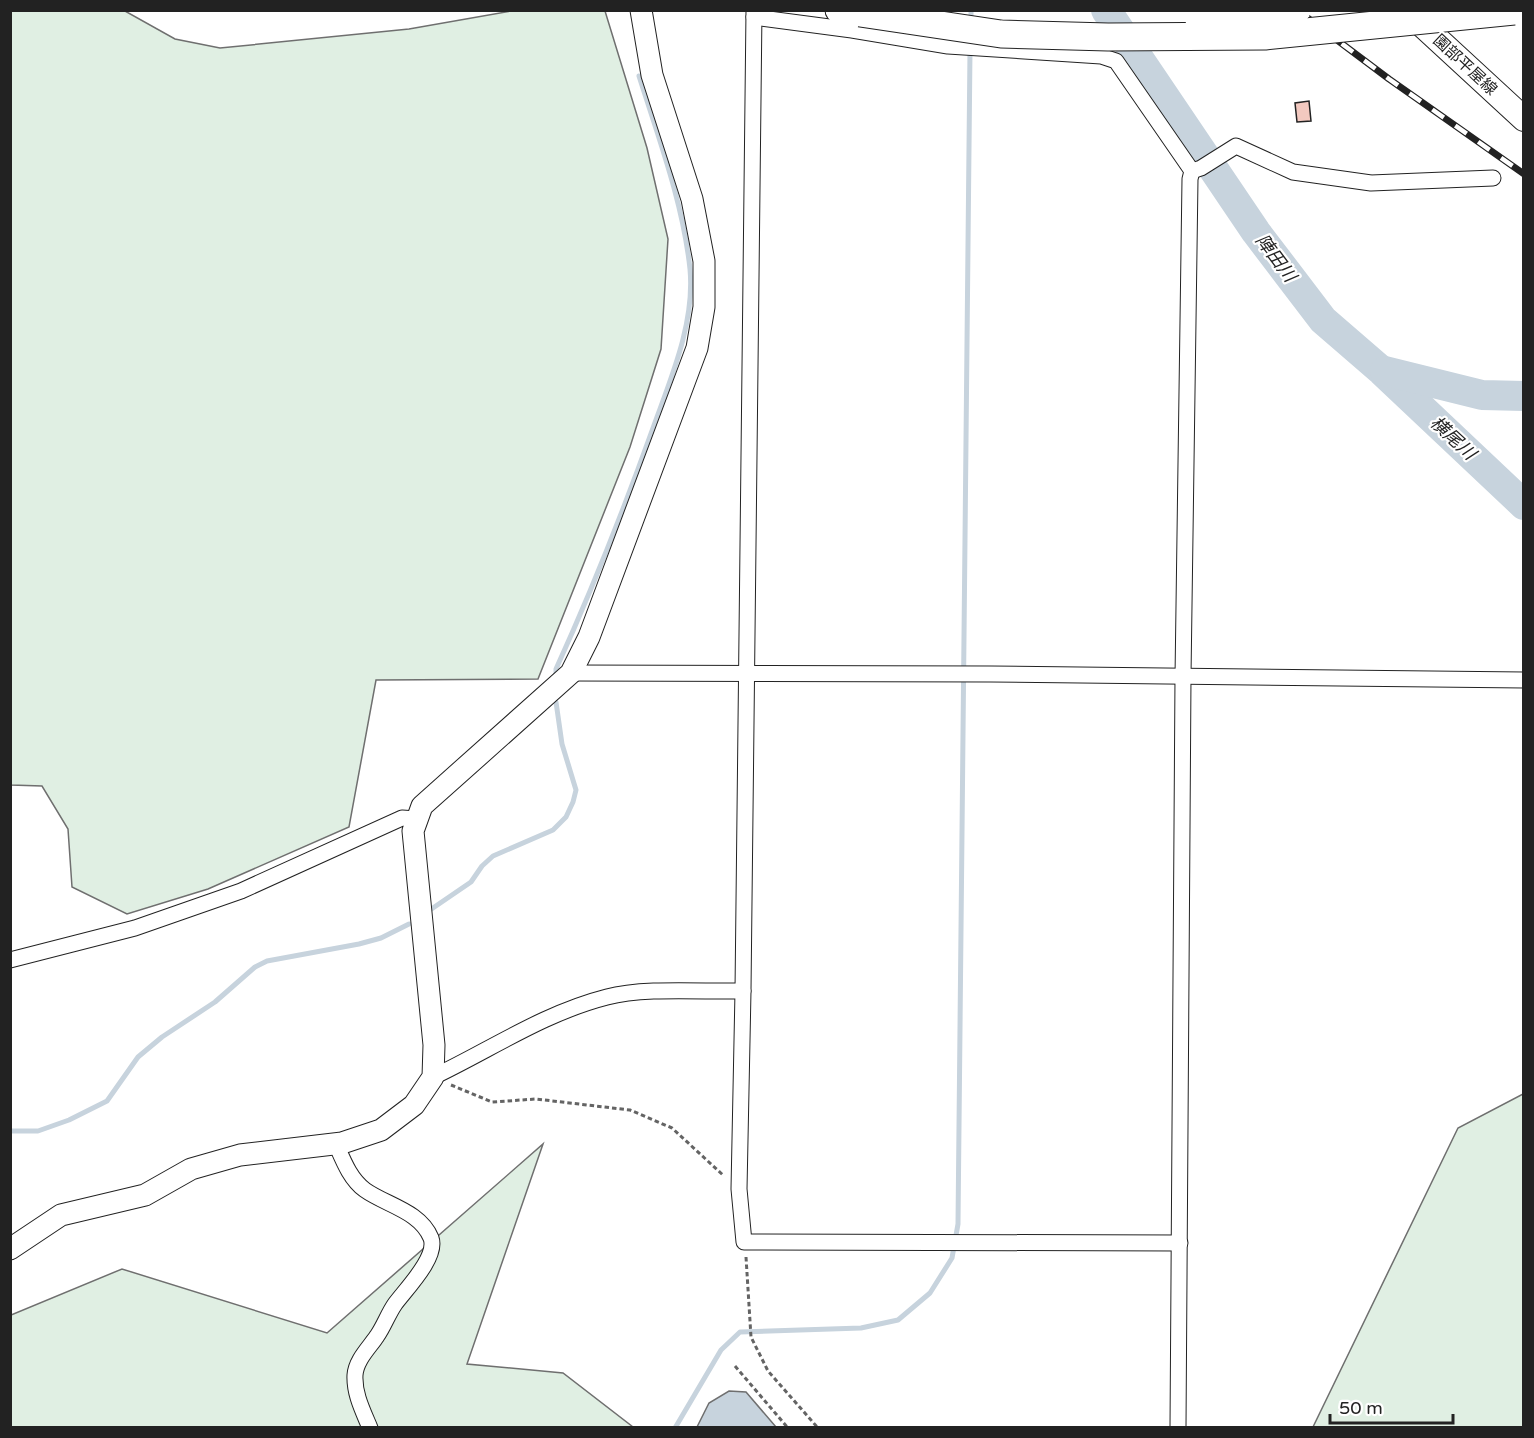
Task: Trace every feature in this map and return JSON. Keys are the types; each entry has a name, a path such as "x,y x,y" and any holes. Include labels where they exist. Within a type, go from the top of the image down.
{"highway":[{"path":"849,12 1003,21 1109,24 1192,21 1297,10"},
{"path":"849,12 1001,34 1108,37 1265,36 1514,11 1524,12"}],"main road":[{"name":"園部平屋線","path":"1406,10 1524,119"}],"street":[{"path":"433,1077 434,1045 413,831 416,819 422,806 571,673 589,637 697,348 704,307 704,261 692,199 652,75 641,10"},
{"path":"1180,1243 744,1242 739,1189 754,14 959,47 1101,56 1116,61 1197,170"},
{"path":"1178,1428 1190,179 1197,170 1236,146 1293,172 1371,183 1493,178"},
{"path":"571,673 1524,680"},
{"path":"10,960 135,928 241,891 402,818 416,819"},
{"path":"10,1249 61,1215 145,1195 191,1169 240,1155 336,1144 381,1130 414,1105 433,1077 544,1019 608,997 648,992 743,991"},
{"path":"336,1144 350,1173 364,1190 401,1208 423,1225 431,1238 432,1248 423,1266 394,1305 355,1372 355,1390 370,1428"}],"path":[{"path":"433,1077 492,1102 536,1099 630,1110 672,1128 739,1189"},
{"path":"744,1242 751,1337 768,1371 818,1428"},
{"path":"735,1366 788,1428"}],"green space":[{"path":"11,10 125,11 175,39 220,48 409,29 511,11 605,11 647,148 668,239 661,349 630,447 538,679 376,680 349,827 208,889 127,914 72,887 68,829 42,786 11,785"},
{"path":"1523,1094 1523,1427 1313,1427 1458,1128"},
{"path":"543,1144 467,1364 563,1373 633,1427 11,1428 11,1315 122,1269 327,1333"}],"shaded area":[{"path":"729,1391 746,1392 776,1427 697,1427 709,1403"}],"building":[{"path":"1309,101 1311,121 1297,122 1295,103"}],"waterway":[{"path":"971,10 971,22"},
{"name":"陣田川","path":"1106,10 1256,232 1323,320 1382,371 1524,505"},
{"path":"675,1428 721,1350 740,1332 861,1328 898,1320 930,1293 952,1258 958,1224 970,50"},
{"path":"556,676 556,669 631,489 667,390 680,350 689,310 690,269 682,220 639,76"},
{"name":"陣田川","path":"1385,371 1482,395 1524,396"},
{"path":"430,910 471,882 482,866 493,856 553,830 566,817 576,790 562,744 556,702"},
{"path":"10,1131 38,1131 69,1120 107,1101 138,1057 162,1037 215,1002 255,967 267,961 381,938 409,924"}],"railway":[{"path":"1297,10 1389,79 1524,174"}],"water label":[{"name":"横尾川","path":"1453,438"}]}
